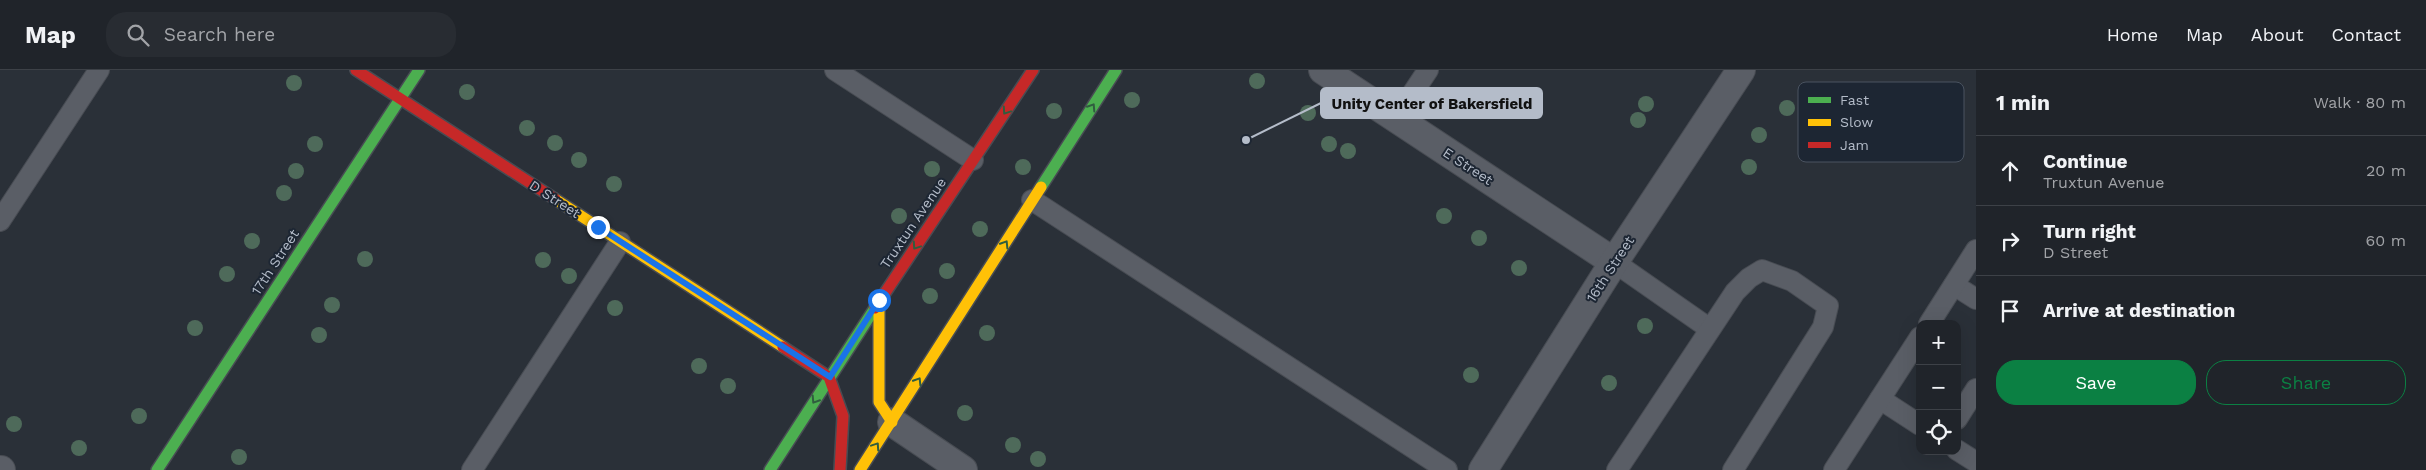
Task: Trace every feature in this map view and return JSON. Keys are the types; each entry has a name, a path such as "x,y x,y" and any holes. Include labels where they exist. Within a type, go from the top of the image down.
{"main road":[{"name":"D Street","path":"356,70 830,377"},
{"name":"17th Street","path":"157,470 419,70"},
{"name":"Truxtun Avenue","path":"770,470 879,300 1033,70"},
{"path":"860,470 1116,70"},
{"path":"879,300 879,402 892,422"},
{"path":"830,377 843,416 840,470"}],"street":[{"name":"E Street","path":"1323,70 1614,262"},
{"name":"16th Street","path":"1483,470 1614,262 1741,70"},
{"path":"892,422 962,470"}],"lane":[{"path":"0,221 99,70"},
{"path":"835,70 973,160"},
{"path":"1396,118 1428,70"},
{"path":"1032,200 1447,470"},
{"path":"472,470 620,242"},
{"path":"1932,320 1976,250"},
{"path":"1614,262 1710,329"},
{"path":"1616,470 1735,292 1749,278 1762,270 1792,281 1828,306 1823,327 1733,470"},
{"path":"1954,285 1976,299"},
{"path":"1834,470 1916,343"},
{"path":"1961,413 1976,389"},
{"path":"1880,399 1916,422"},
{"path":"1961,453 1976,462"}],"traffic: fast":[{"path":"157,470 419,70"},
{"path":"1041,187 1116,70"},
{"path":"770,470 875,308"}],"traffic: slow":[{"path":"860,470 1041,187"},
{"path":"555,199 783,347"},
{"path":"879,301 879,402 892,422"}],"traffic: jam":[{"path":"356,70 555,199"},
{"path":"875,308 1033,70"},
{"path":"783,347 829,377 843,416 840,470"}],"place":[{"name":"Unity Center of Bakersfield","path":"1246,140"}],"route":[{"path":"598,227 830,377 879,300"}]}
